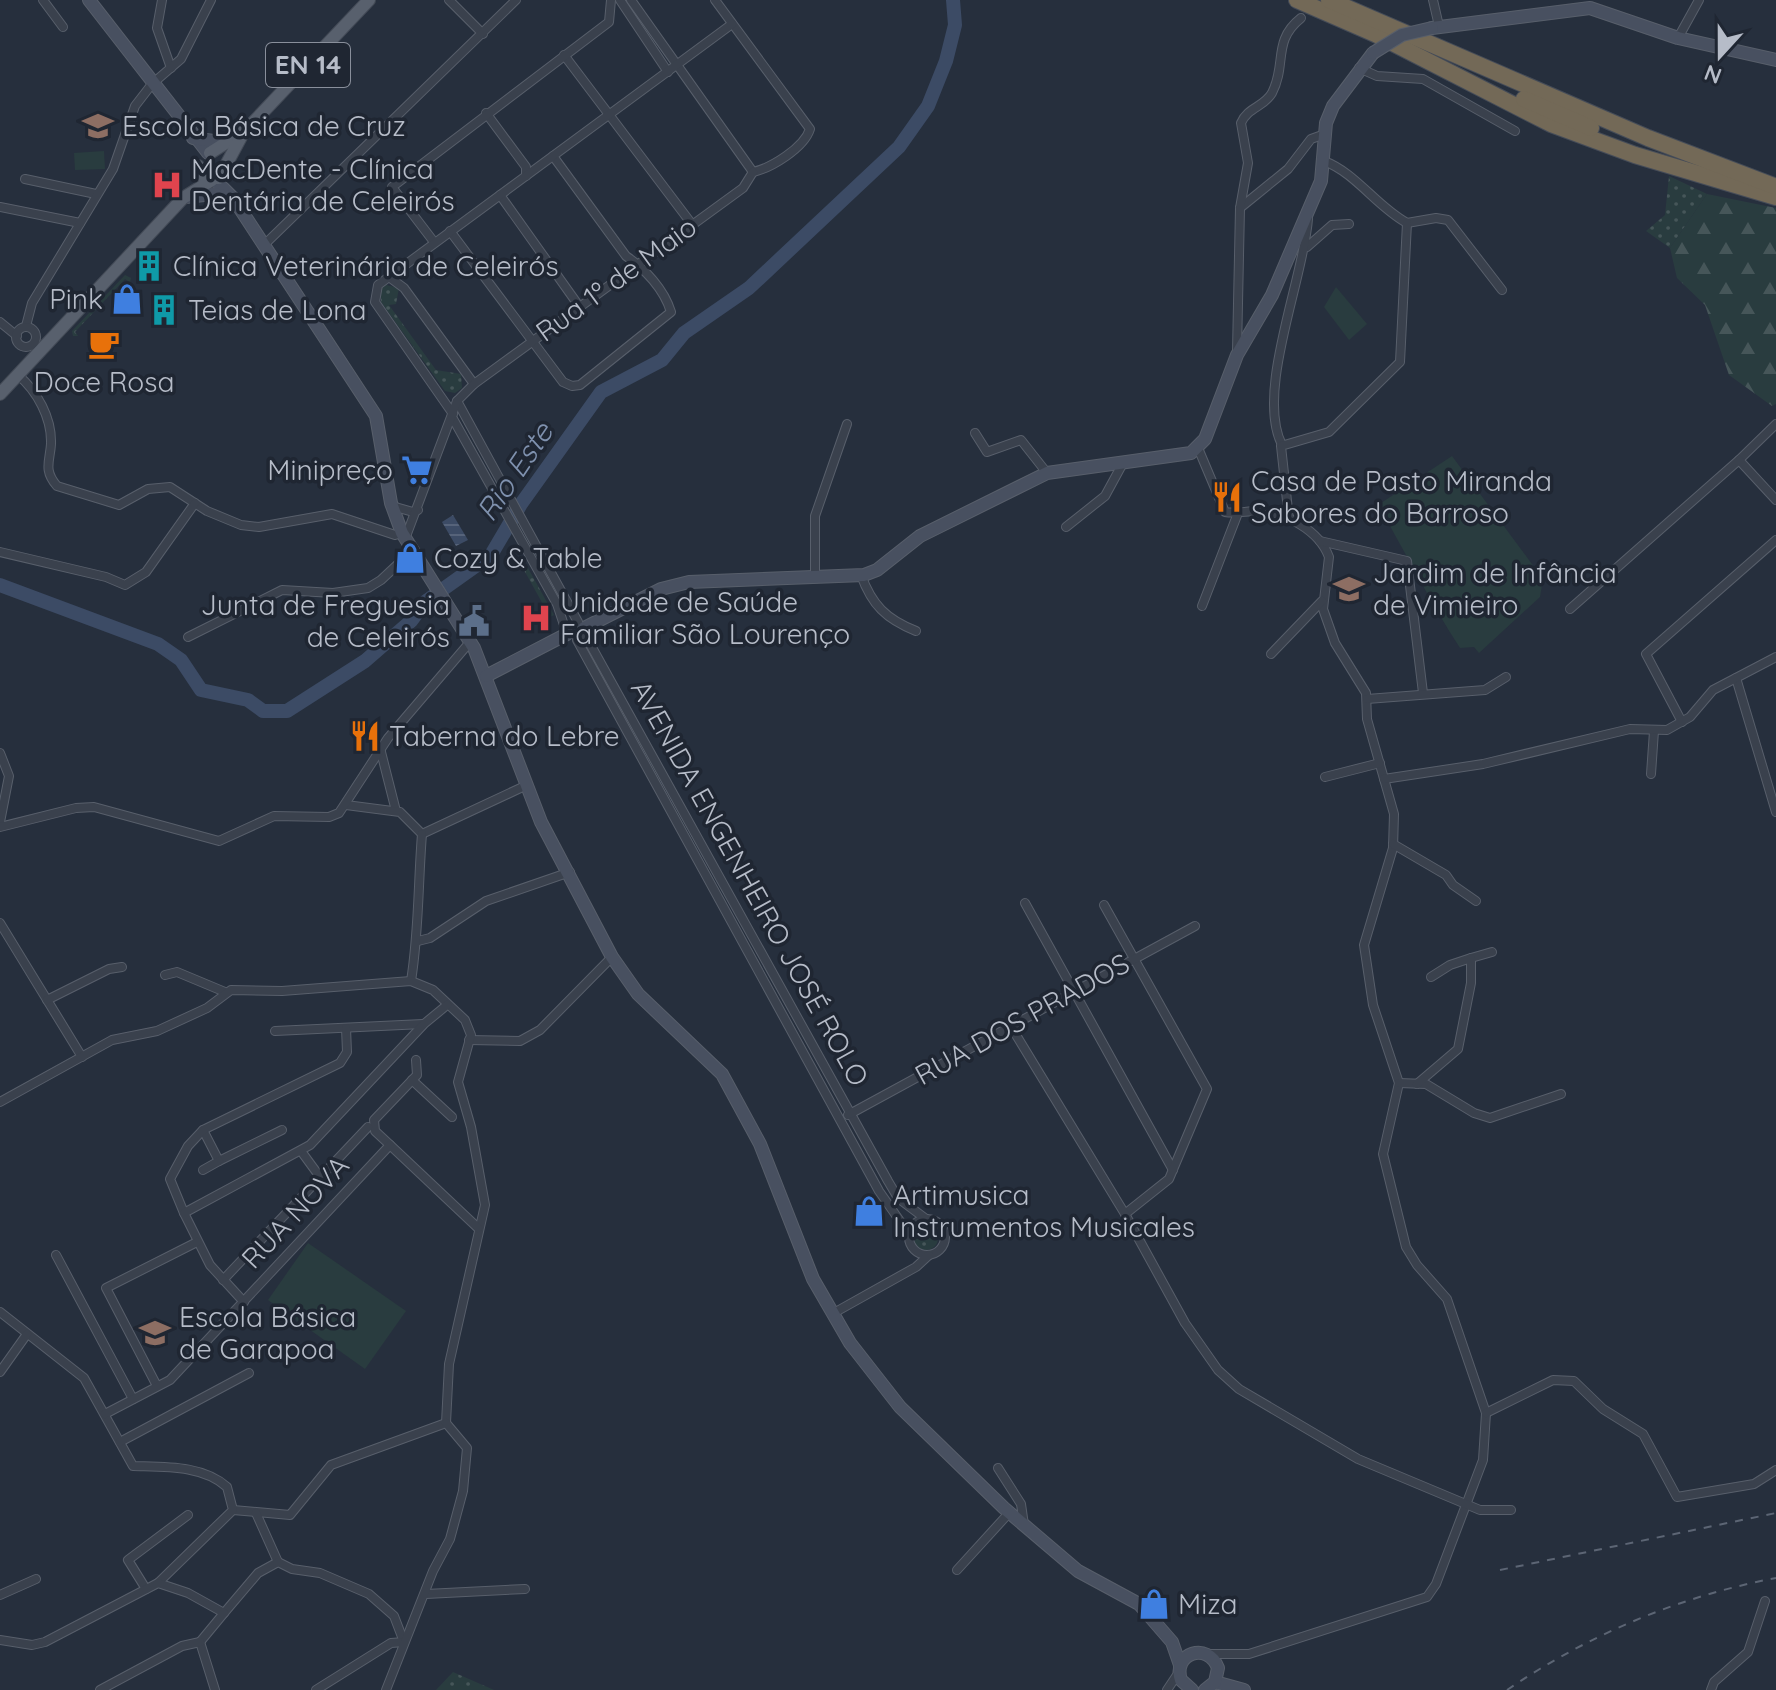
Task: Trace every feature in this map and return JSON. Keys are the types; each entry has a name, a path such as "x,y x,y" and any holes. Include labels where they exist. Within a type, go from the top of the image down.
{"highway":[{"path":"1297,0 1469,80 1551,124 1635,155 1776,197"},
{"path":"1329,0 1648,138 1776,186"}],"main road":[{"name":"EN 14","path":"0,394 18,375 36,346 183,198 219,174 246,130 369,0"},
{"name":"EN 14","path":"183,198 198,165 209,153 246,130"},
{"path":"198,165 201,175 219,174 220,157 209,153"}],"street":[{"path":"43,0 63,27"},
{"path":"89,0 193,138 209,153"},
{"path":"162,0 159,40 171,68"},
{"path":"26,326 37,334 36,346 22,348 15,342 26,326 32,303 113,169 135,106 152,84 181,59 211,0"},
{"path":"449,0 483,34"},
{"path":"263,246 516,0"},
{"path":"434,242 392,187 609,22 611,0"},
{"path":"620,0 668,72"},
{"path":"631,0 753,172"},
{"path":"403,536 418,510 457,401 474,384 404,288 389,277 732,24 715,0"},
{"path":"1433,0 1435,27"},
{"path":"1678,38 1699,0"},
{"path":"486,676 661,589 681,584 861,575 877,570 920,536 1047,473 1083,465 1180,457 1198,448 1211,428 1237,355 1272,295 1321,181 1325,134 1333,106 1373,53 1402,35 1435,27 1590,8 1678,38 1776,60"},
{"path":"1237,355 1240,208 1248,163 1241,121 1249,109 1264,103 1271,93 1284,36 1301,18"},
{"name":"Rua 1º de Maio","path":"474,384 743,188 753,172 766,169 803,141 810,129 732,24"},
{"path":"564,55 691,223"},
{"path":"1359,68 1377,76 1416,77 1432,83 1515,131"},
{"path":"486,113 526,167 526,176"},
{"path":"193,138 220,141 246,130"},
{"path":"1240,208 1288,169 1311,139 1325,134"},
{"path":"193,138 198,165"},
{"path":"450,231 563,382 580,385 670,317 668,301 638,262 626,256 553,156"},
{"path":"1324,161 1349,174 1377,203 1407,223 1436,218 1451,222 1502,290"},
{"path":"219,174 376,416 392,506 403,536 470,642 486,676 541,822 612,957 638,994 722,1074 760,1144 813,1279 832,1314 865,1365 900,1407 1009,1513 1078,1571 1139,1604 1172,1642 1181,1680 1191,1690"},
{"path":"25,179 96,194"},
{"path":"183,198 213,194 233,198"},
{"path":"500,195 579,306"},
{"path":"0,207 80,223"},
{"path":"1282,445 1276,430 1275,399 1292,289 1306,248 1309,207"},
{"path":"1289,519 1279,449 1282,445 1329,432 1400,362 1407,223"},
{"path":"1306,248 1332,225 1349,224"},
{"name":"AVENIDA ENGENHEIRO JOSÉ ROLO","path":"389,277 375,290 375,302 453,416 557,604 576,631 898,1198 926,1219 937,1221 946,1236 939,1251 929,1255 914,1249 909,1234 893,1216 576,631 525,525 457,401"},
{"path":"0,322 17,336"},
{"path":"18,375 38,395 51,438 47,464 57,486 119,505 148,489 170,487 241,525 259,527 332,514 403,536"},
{"path":"815,577 815,516 847,424"},
{"path":"1570,609 1776,424"},
{"path":"975,433 987,452 1021,440 1047,473"},
{"path":"1198,448 1207,461 1223,510 1269,513 1289,519 1320,541 1407,561 1423,693"},
{"path":"1739,460 1776,500"},
{"path":"1066,527 1105,496 1123,463"},
{"path":"0,552 106,577 125,585 140,578 195,503"},
{"path":"392,506 407,511 418,510"},
{"path":"1202,606 1238,513"},
{"path":"1682,722 1646,654 1776,540"},
{"path":"1172,1642 1201,1653 1231,1657 1249,1654 1427,1597 1436,1584 1483,1460 1486,1413 1447,1299 1417,1265 1406,1247 1383,1154 1399,1083 1373,1005 1364,945 1393,844 1394,814 1367,719 1367,699 1330,632 1322,601 1329,557 1320,541"},
{"path":"188,637 282,590 333,593 368,588 412,551"},
{"path":"861,575 868,596 882,613 916,631"},
{"path":"1271,654 1322,601"},
{"path":"0,753 9,776 0,825 76,808 94,807 219,841 274,816 329,817 346,805 380,748 459,650 470,642"},
{"path":"1384,779 1483,764 1630,729 1667,730 1682,722 1713,690 1776,657"},
{"path":"1367,699 1485,690 1506,677"},
{"path":"1736,678 1776,812"},
{"path":"1651,774 1654,731"},
{"path":"380,748 396,811 422,834"},
{"path":"1325,777 1380,763"},
{"path":"422,834 527,785"},
{"path":"346,805 396,811"},
{"path":"411,981 418,941 422,834"},
{"path":"1393,844 1446,875 1453,885 1476,901"},
{"path":"418,941 444,930 486,901 570,872"},
{"path":"1025,903 1173,1170"},
{"path":"1104,905 1207,1089 1169,1179 1125,1214"},
{"path":"0,923 82,1057"},
{"name":"RUA DOS PRADOS","path":"850,1114 1195,926"},
{"path":"1431,977 1450,965 1492,952"},
{"path":"469,1040 520,1041 540,1030 612,957"},
{"path":"1417,1084 1458,1049 1471,983 1471,958"},
{"path":"47,1000 109,969 122,967"},
{"path":"165,975 174,971 225,992 411,981 433,990 465,1020 469,1040 458,1082 471,1127 485,1205 449,1364 446,1423 467,1448 467,1469 450,1539 386,1690"},
{"path":"0,1102 123,1036 157,1031 207,1008 225,992"},
{"path":"184,1213 301,1151 424,1024 447,1005"},
{"path":"275,1031 424,1024"},
{"path":"1010,1025 1125,1214 1203,1351 1239,1389 1358,1459 1466,1505 1495,1512 1511,1510"},
{"path":"244,1302 223,1280 197,1242 170,1179 188,1146 203,1130 340,1063 347,1052 346,1028"},
{"path":"416,1060 418,1071 374,1120 375,1131 478,1228"},
{"path":"412,1080 452,1117"},
{"path":"1399,1083 1426,1084 1474,1113 1490,1118 1561,1094"},
{"name":"AVENIDA ENGENHEIRO JOSÉ ROLO","path":"841,1119 850,1114"},
{"path":"223,1280 368,1127"},
{"path":"203,1130 219,1161"},
{"path":"203,1170 282,1130"},
{"name":"RUA NOVA","path":"105,1414 170,1380 390,1145"},
{"path":"301,1151 320,1177"},
{"path":"909,1234 915,1224 926,1219"},
{"path":"157,1386 106,1288 197,1242"},
{"path":"56,1255 133,1399"},
{"path":"832,1314 916,1267 929,1255"},
{"path":"0,1312 84,1378 133,1466 175,1468 218,1479 227,1487 233,1510"},
{"path":"0,1372 27,1334"},
{"path":"120,1442 249,1373"},
{"path":"1486,1413 1553,1380 1574,1381 1603,1409 1643,1434 1677,1497 1754,1484 1776,1470"},
{"path":"233,1510 290,1515 331,1465 446,1423"},
{"path":"998,1468 1021,1504 1024,1526"},
{"path":"0,1640 32,1645 45,1642 158,1583 233,1510"},
{"path":"256,1513 278,1562 292,1569 320,1573 369,1594 394,1616 404,1642"},
{"path":"957,1570 1009,1513"},
{"path":"146,1589 128,1560 188,1515"},
{"path":"100,1690 182,1646 200,1642 258,1573 278,1562"},
{"path":"0,1593 36,1579"},
{"path":"158,1583 188,1593 224,1613"},
{"path":"426,1594 525,1589"},
{"path":"1711,1690 1714,1682 1748,1652 1765,1601"},
{"path":"200,1642 215,1690"},
{"path":"316,1690 391,1643 404,1642"},
{"path":"1167,1690 1186,1656 1201,1653"},
{"path":"1201,1653 1213,1682"},
{"path":"1213,1682 1231,1657"},
{"path":"1213,1682 1244,1690"},
{"path":"1183,1690 1191,1690"}],"green space":[{"path":"104,151 105,169 75,170 74,153"},
{"path":"1669,176 1707,194 1670,248 1646,231 1665,215"},
{"path":"1707,194 1776,208 1776,404 1772,406 1729,375 1705,305 1677,278 1670,248"},
{"path":"125,275 131,278 130,282 125,279 75,332 78,336 73,336 72,331"},
{"path":"386,285 399,288 396,304 389,305 436,370 461,374 462,388 455,393 445,391 381,302 381,289"},
{"path":"1336,287 1367,324 1349,340 1324,307"},
{"path":"1452,456 1543,579 1540,597 1479,653 1474,647 1460,648 1378,505"},
{"path":"523,559 554,615 550,617 519,561"},
{"path":"926,1226 935,1229 938,1238 935,1247 926,1250 917,1247 914,1238 917,1229"},
{"path":"308,1243 406,1311 365,1369 268,1300"},
{"path":"453,1672 494,1690 436,1690"}],"water":[{"path":"453,515 468,540 456,546 442,522"}],"waterway":[{"name":"Rio Este","path":"0,585 158,644 181,660 201,690 248,700 263,711 287,711 365,661 411,621 425,602 491,555 521,504 601,392 662,360 684,333 749,288 899,147 928,106 946,61 955,25 953,0"}],"railway":[{"path":"1500,1570 1776,1513"},
{"path":"1507,1690 1570,1652 1636,1620 1705,1595 1776,1578"}],"place":[{"name":"Escola Básica de Cruz","path":"98,126"},
{"name":"MacDente - Clínica Dentária de Celeirós","path":"167,185"},
{"name":"Clínica Veterinária de Celeirós","path":"149,266"},
{"name":"Pink","path":"127,299"},
{"name":"Teias de Lona","path":"164,310"},
{"name":"Doce Rosa","path":"104,344"},
{"name":"Minipreço","path":"417,470"},
{"name":"Casa de Pasto Miranda Sabores do Barroso","path":"1227,497"},
{"name":"Cozy & Table","path":"410,558"},
{"name":"Jardim de Infância de Vimieiro","path":"1349,589"},
{"name":"Unidade de Saúde Familiar São Lourenço","path":"536,618"},
{"name":"Junta de Freguesia de Celeirós","path":"474,621"},
{"name":"Taberna do Lebre","path":"365,736"},
{"name":"Artimusica Instrumentos Musicales","path":"869,1211"},
{"name":"Escola Básica de Garapoa","path":"155,1333"},
{"name":"Miza","path":"1154,1604"}]}
